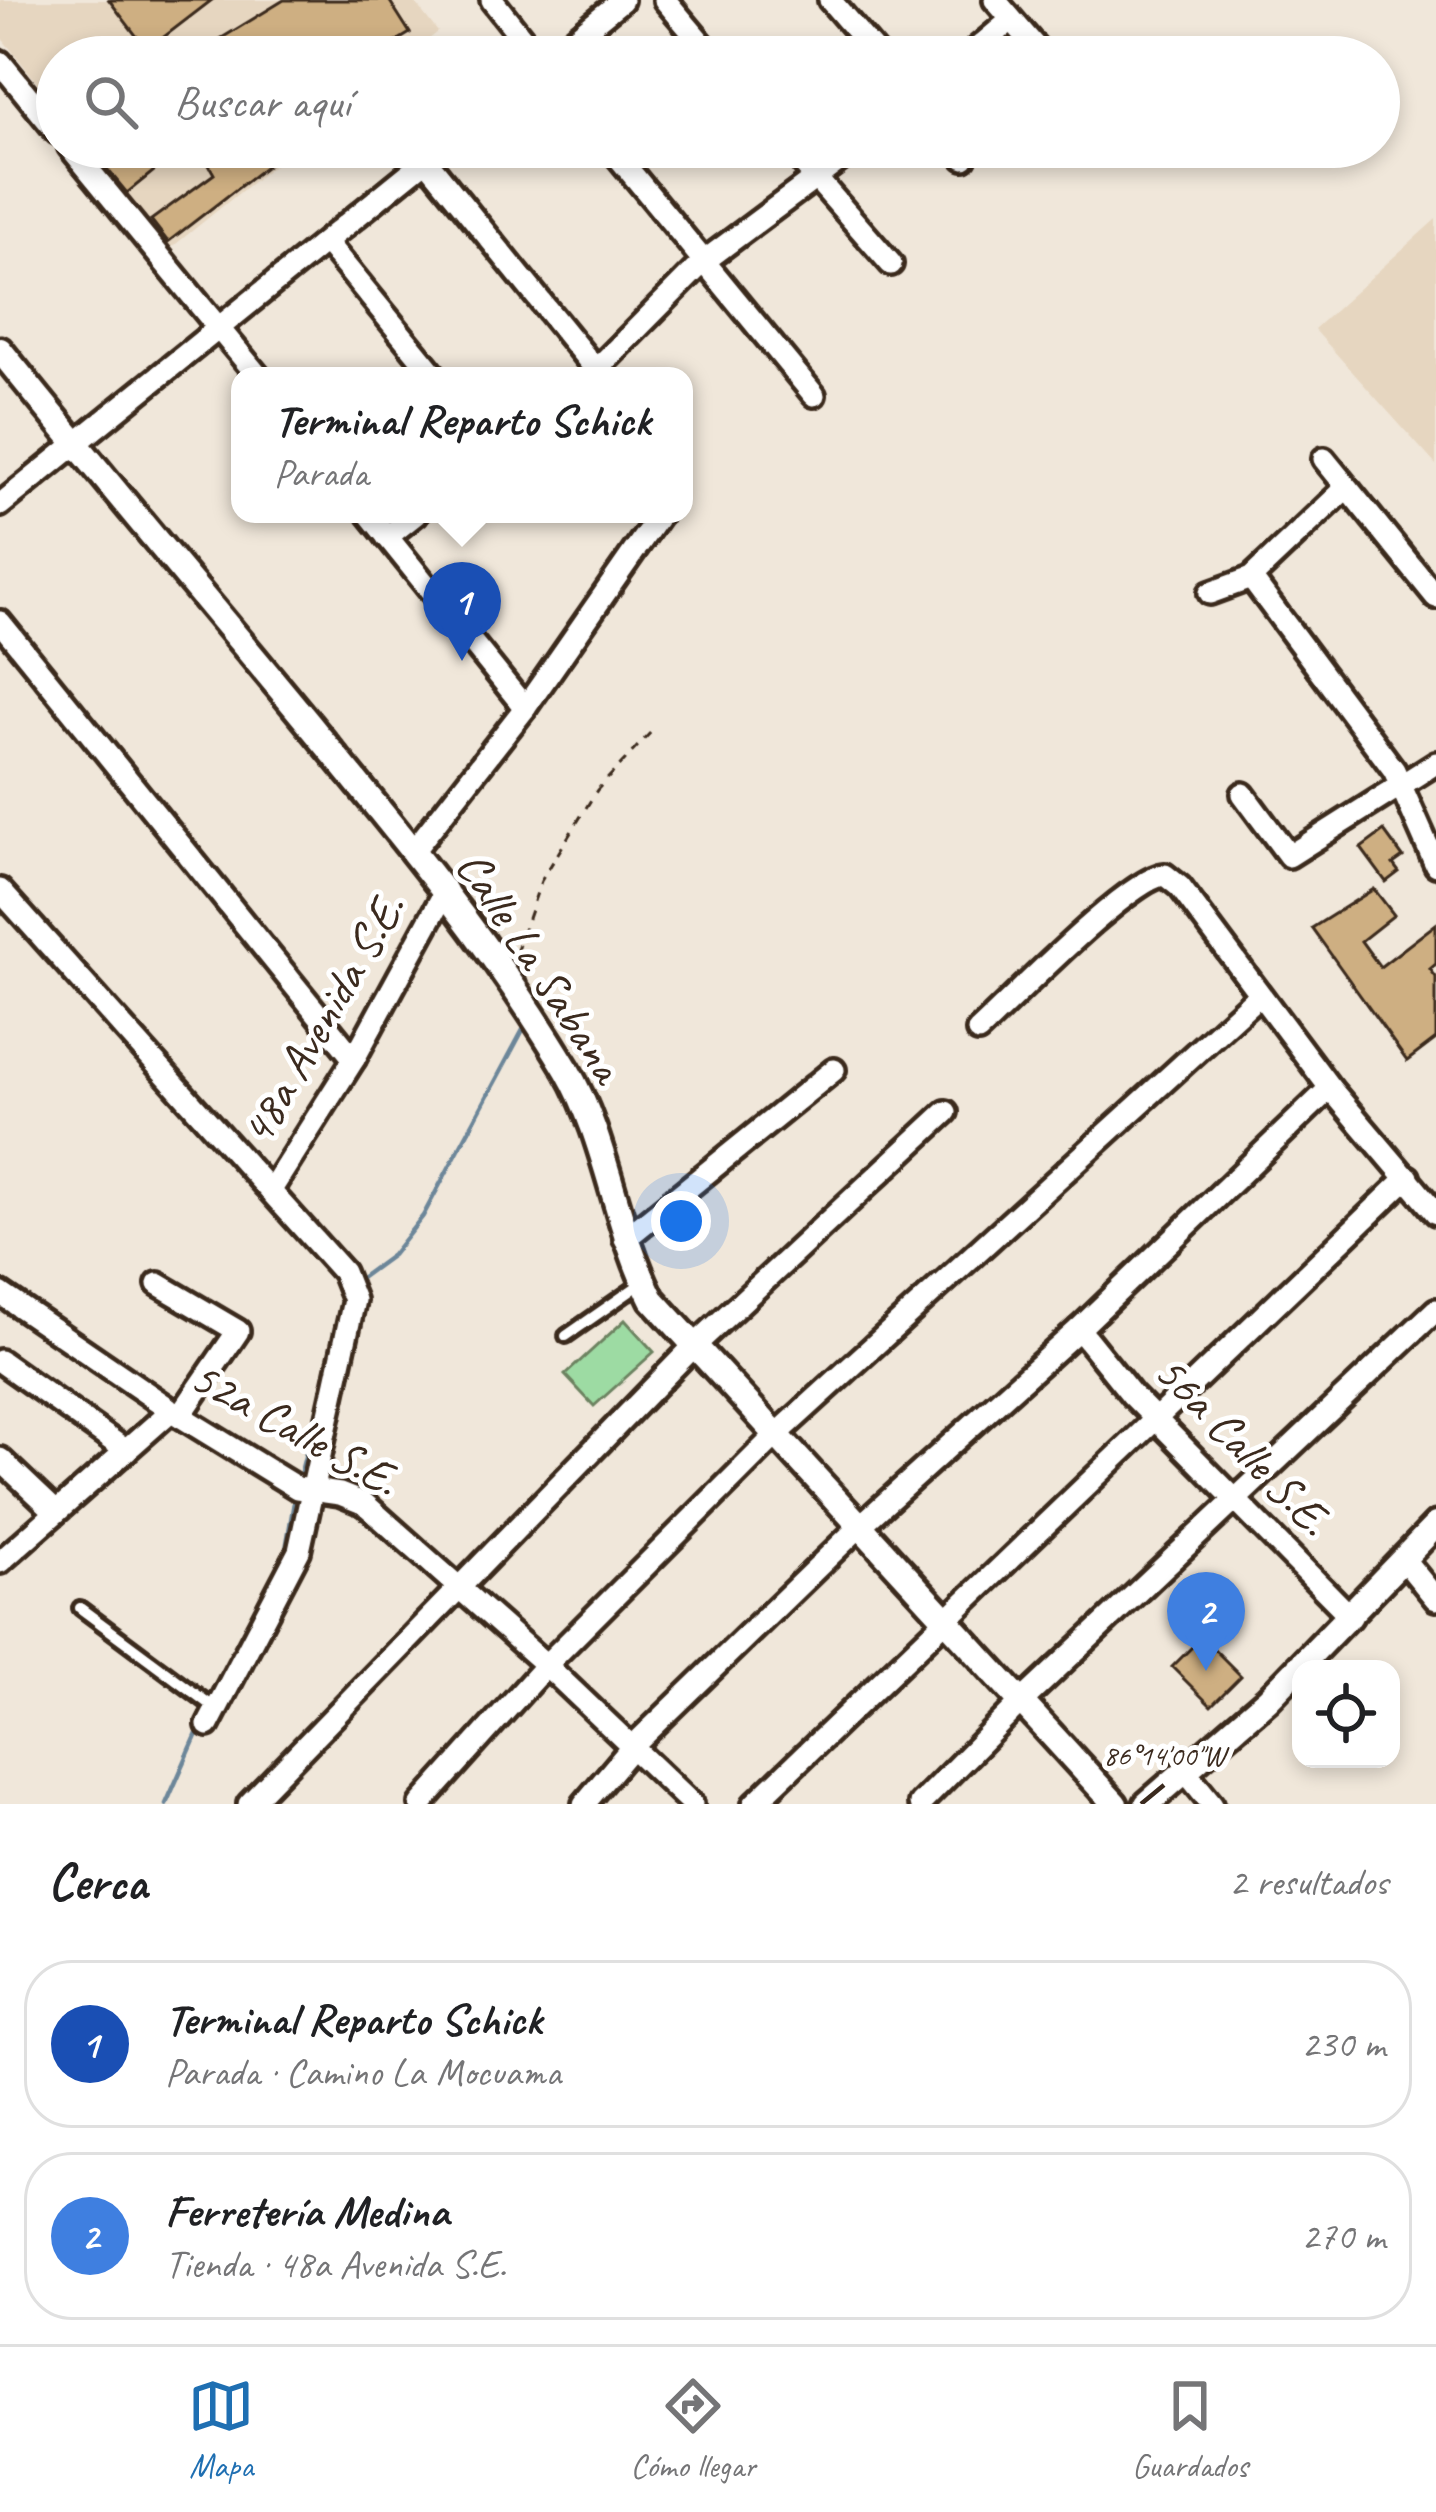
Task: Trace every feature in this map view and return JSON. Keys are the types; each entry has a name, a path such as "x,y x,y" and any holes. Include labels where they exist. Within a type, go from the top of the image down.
{"street":[{"path":"492,0 520,36"},
{"path":"578,36 622,0"},
{"path":"665,0 695,36"},
{"path":"830,0 861,36"},
{"path":"995,0 1025,36"},
{"path":"992,36 1011,20"},
{"path":"0,62 36,106"},
{"path":"87,168 250,367"},
{"path":"0,505 416,168"},
{"path":"445,168 591,367"},
{"path":"627,168 814,394"},
{"path":"807,168 891,264"},
{"path":"603,367 703,262 831,168"},
{"path":"326,242 428,367"},
{"name":"Calle La Sabana","path":"0,350 414,850 509,978 570,1075 589,1117 625,1239 652,1299 1115,1804"},
{"path":"1324,459 1436,597"},
{"path":"1210,593 1251,578 1346,488"},
{"path":"376,523 525,708"},
{"path":"388,537 405,523"},
{"name":"48a Avenida S.E.","path":"414,850 525,708 655,523"},
{"path":"1251,578 1325,674 1402,787 1436,865"},
{"path":"0,622 354,1059"},
{"path":"1243,794 1289,856 1436,763"},
{"path":"978,1030 1115,904 1153,876 1165,875 1180,887 1330,1088 1436,1213"},
{"path":"0,890 344,1272 354,1300 299,1551 212,1717"},
{"name":"48a Avenida S.E.","path":"271,1190 354,1059 446,890"},
{"path":"421,1804 546,1665 775,1436 1258,996"},
{"path":"625,1239 834,1070"},
{"path":"584,1804 633,1746 859,1527 1079,1329 1330,1088"},
{"path":"249,1804 693,1347 946,1112"},
{"path":"754,1804 1408,1178"},
{"path":"0,1562 124,1449 176,1413 238,1331 158,1284"},
{"name":"52a Calle S.E.","path":"0,1293 176,1413 297,1488 340,1494 364,1504 462,1588 692,1804"},
{"path":"920,1804 1021,1702 1436,1310"},
{"name":"56a Calle S.E.","path":"1079,1329 1154,1418 1351,1617"},
{"path":"0,1361 124,1449"},
{"path":"0,1459 56,1511"},
{"path":"1148,1804 1268,1699 1435,1527"},
{"path":"1405,1561 1436,1599"},
{"path":"1186,1772 1212,1804"}],"lane":[{"path":"566,1336 644,1282"},
{"path":"80,1608 212,1717"}],"path":[{"path":"509,978 541,880 597,790 651,732"}],"shaded area":[{"path":"0,0 413,0 438,32 433,36 36,36 36,81 0,36"},
{"path":"107,168 270,168 171,248"},
{"path":"1436,219 1436,465 1314,329"}],"green space":[{"path":"625,1320 654,1352 594,1406 565,1375"}],"building":[{"path":"109,0 212,0 165,36 136,36"},
{"path":"284,0 389,0 410,33 405,36 225,36"},
{"path":"106,168 158,168 127,193"},
{"path":"211,168 264,168 168,242 151,220 214,174"},
{"path":"1384,831 1403,857 1393,864 1399,872 1386,882 1361,848"},
{"path":"1374,889 1394,915 1361,941 1380,967 1436,924 1436,964 1430,969 1436,977 1436,1039 1407,1061 1312,928"},
{"path":"1202,1637 1241,1676 1211,1706 1172,1667"}],"waterway":[{"path":"355,1282 392,1255 423,1216 525,1026"},
{"path":"299,1479 330,1362"},
{"path":"229,1662 285,1555 295,1496"},
{"path":"166,1804 200,1727"}],"place":[{"name":"Terminal Reparto Schick","path":"462,661"},
{"name":"Ferretería Medina","path":"1206,1671"}]}
